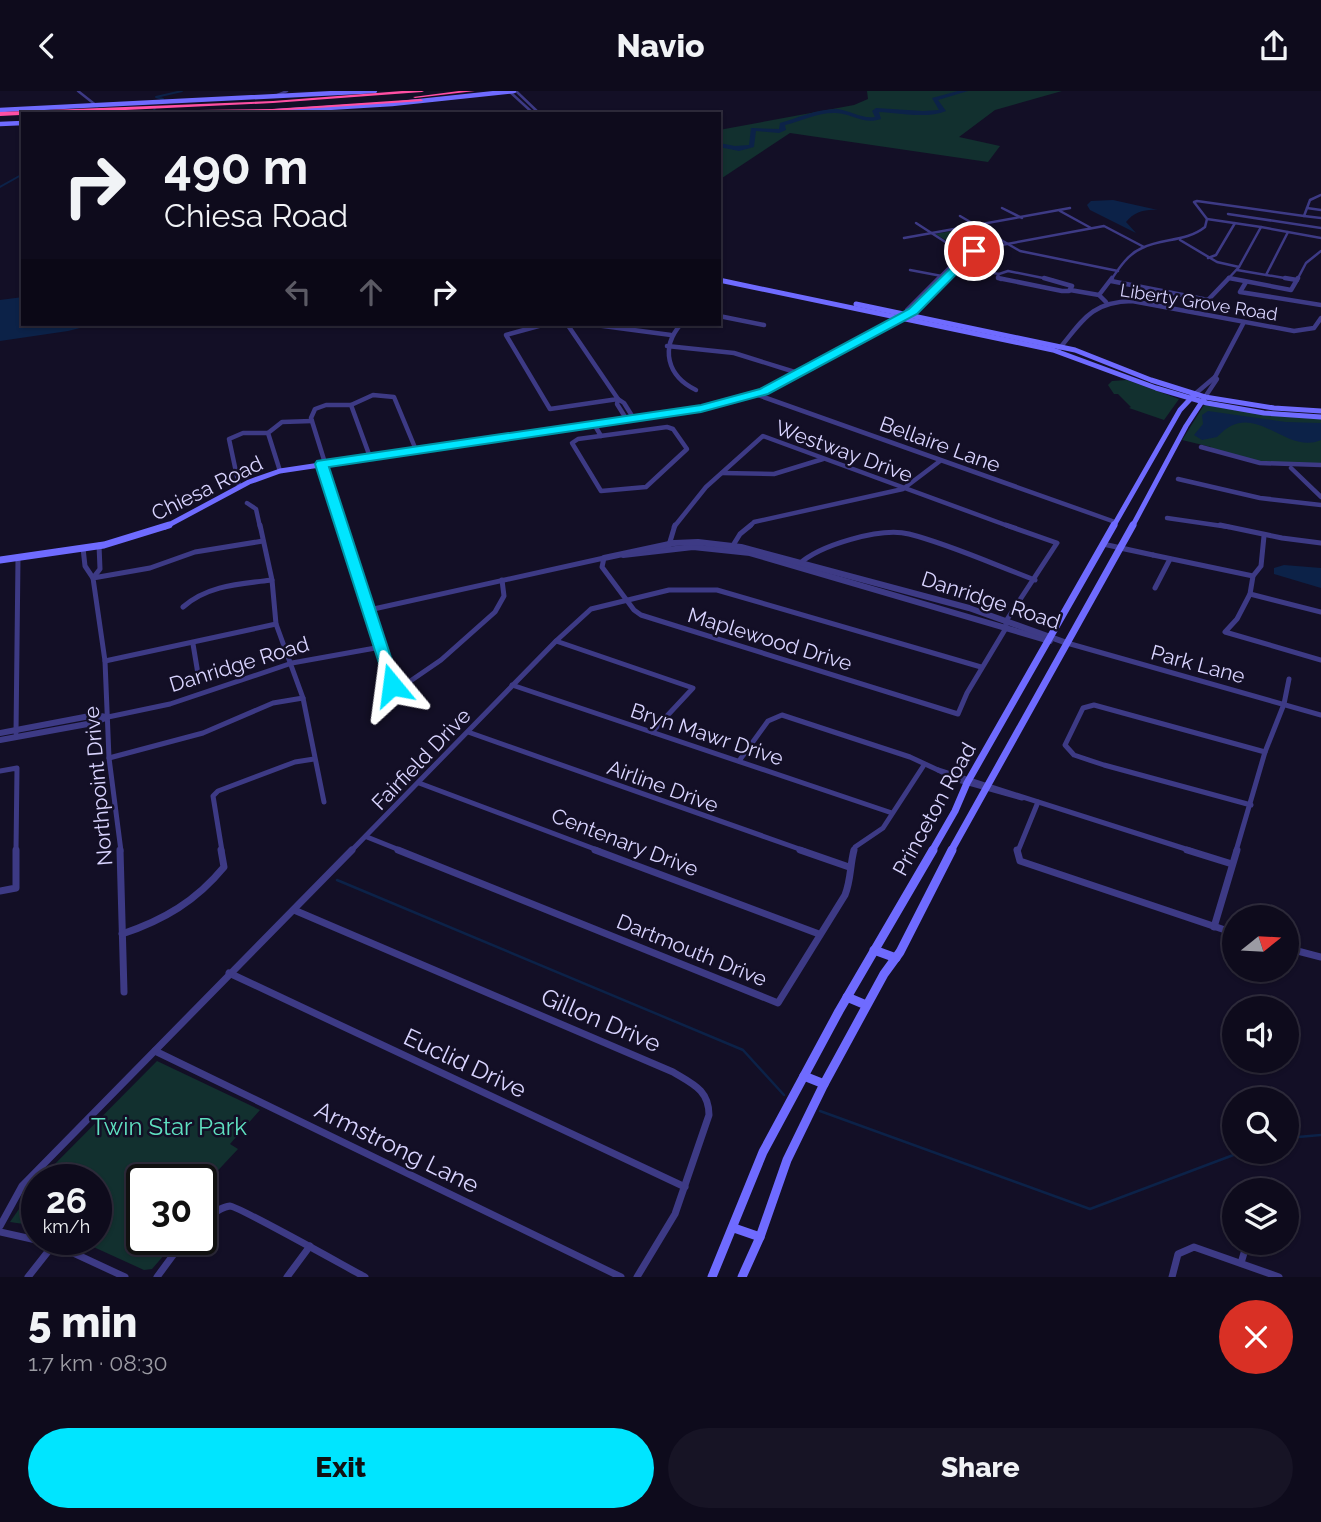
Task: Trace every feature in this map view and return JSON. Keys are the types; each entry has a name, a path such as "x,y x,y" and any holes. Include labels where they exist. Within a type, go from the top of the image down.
{"highway":[{"path":"148,112 204,105 394,91"},
{"path":"204,105 422,91"},
{"path":"0,112 353,102 473,91"},
{"path":"188,108 272,110 430,100"},
{"path":"0,121 21,120"}],"main road":[{"path":"0,112 375,91"},
{"path":"482,95 495,91"},
{"path":"259,112 430,100 513,91"},
{"path":"113,112 112,108 127,104"},
{"path":"78,106 88,112"},
{"path":"90,106 94,112"},
{"path":"97,106 102,112"},
{"path":"721,280 1059,349 1193,397 1268,413 1321,417"},
{"name":"Chiesa Road","path":"0,561 134,538 168,526 239,486 280,471 701,408 755,394 906,316"},
{"name":"Princeton Road","path":"712,1277 763,1151 846,997 954,811 1167,431 1193,397"},
{"path":"1203,399 1321,411"},
{"name":"Princeton Road","path":"742,1277 760,1237 787,1160 824,1084 866,1005 897,958 964,825 988,787 1159,474 1203,399"},
{"path":"1145,473 1159,474"},
{"path":"1072,598 1089,603"},
{"path":"874,950 897,958"},
{"path":"846,997 866,1005"},
{"path":"804,1076 824,1084"},
{"path":"734,1228 760,1237"}],"street":[{"path":"78,91 97,106"},
{"path":"269,98 287,91"},
{"path":"513,91 532,112"},
{"path":"513,91 538,112"},
{"path":"88,97 90,106"},
{"path":"1304,216 1310,200 1321,195"},
{"path":"1321,218 1223,203 1194,202 1207,219 1321,238"},
{"path":"1223,203 1229,222"},
{"path":"1002,208 1022,218"},
{"path":"904,238 1070,208"},
{"path":"1307,208 1321,210"},
{"path":"1060,211 1091,228"},
{"path":"1228,214 1321,228"},
{"path":"960,216 1004,243 1031,254 1118,271"},
{"path":"1099,295 1134,252 1143,247 1180,240 1200,232 1207,219"},
{"path":"916,223 950,245 985,248"},
{"path":"1208,258 1216,255 1235,223"},
{"path":"906,316 907,310 940,276 971,254 985,248 1104,226 1143,247"},
{"path":"1111,281 1208,300 1238,268 1261,227"},
{"path":"1266,275 1288,232"},
{"path":"1180,240 1217,262 1297,280"},
{"path":"950,245 956,252 971,254"},
{"path":"956,252 962,248"},
{"path":"969,248 971,254"},
{"path":"1285,299 1309,260 1321,251"},
{"path":"906,316 947,277 955,265 956,252"},
{"path":"955,265 999,274 1008,271 1069,283 1072,286 1070,290"},
{"path":"909,270 947,277"},
{"path":"999,274 997,277 1001,279 1099,295 1106,302"},
{"path":"1229,278 1292,290"},
{"path":"1246,282 1240,292 1321,305"},
{"name":"Liberty Grove Road","path":"1059,349 1091,309 1106,302 1132,301 1310,331 1321,318"},
{"path":"721,316 764,325"},
{"name":"Princeton Road","path":"1203,399 1217,379 1244,322"},
{"path":"539,326 506,335 550,409 618,399"},
{"path":"568,326 618,399 617,404 631,419"},
{"path":"603,326 671,335"},
{"path":"679,326 671,335 667,346 669,363 686,386 696,390"},
{"path":"667,346 711,348 768,361 799,373"},
{"name":"Princeton Road","path":"1193,397 1216,377"},
{"name":"Bellaire Lane","path":"755,394 1115,522"},
{"path":"416,450 394,397 373,395 352,406 326,405 315,409 313,424 323,464 390,681 395,686 406,684 441,660 495,612 504,596 502,580"},
{"path":"352,406 370,457"},
{"path":"268,433 276,423 286,420 313,424"},
{"path":"594,424 600,436"},
{"path":"667,427 673,429 687,449 646,487 601,491 572,443 578,439 600,436 667,427"},
{"path":"239,486 229,439 251,432 268,433"},
{"path":"268,433 280,471"},
{"name":"Westway Drive","path":"670,546 671,526 763,436 1057,543"},
{"path":"1201,447 1270,465 1321,465"},
{"path":"722,474 760,476 806,466 823,459"},
{"path":"731,547 740,534 754,522 903,489 940,461"},
{"path":"1290,467 1321,497"},
{"path":"1178,479 1260,498 1321,505"},
{"path":"247,503 256,509 272,580 276,624 303,698 324,802"},
{"path":"1167,518 1186,519 1264,536 1321,543"},
{"path":"799,564 821,549 888,533 907,533 1035,580"},
{"path":"1264,536 1261,566 1253,576 1250,594 1237,619 1225,632 1321,660"},
{"path":"93,578 150,568 195,552 264,541"},
{"path":"958,714 981,667 1057,543"},
{"path":"1103,544 1253,576"},
{"name":"Northpoint Drive","path":"93,578 100,569 99,545"},
{"name":"Danridge Road","path":"369,610 670,546 731,547 890,589 1067,643"},
{"name":"Northpoint Drive","path":"83,548 85,566 93,578 105,661 109,758 120,830 124,992"},
{"path":"16,733 18,558"},
{"name":"Maplewood Drive","path":"604,558 602,566 625,599 634,610 649,618 958,714"},
{"path":"1155,588 1170,559"},
{"path":"183,607 191,599 221,587 272,580"},
{"path":"890,589 898,581"},
{"name":"Fairfield Drive","path":"0,1226 22,1186 512,685 591,609 625,599 686,588 717,590 981,667"},
{"path":"1250,594 1321,612"},
{"path":"105,661 276,624"},
{"path":"556,641 693,688 652,733"},
{"name":"Park Lane","path":"1067,643 1321,715"},
{"path":"193,644 198,674"},
{"name":"Danridge Road","path":"0,733 93,723 108,717 170,704 292,663 381,647"},
{"path":"1214,927 1265,752 1284,703 1289,679"},
{"name":"Bryn Mawr Drive","path":"512,685 892,813"},
{"path":"109,758 203,733 273,703 303,698"},
{"path":"1251,805 1104,765 1074,755 1065,745 1083,708 1094,705 1265,752"},
{"path":"738,761 768,721 782,715 910,757 924,765 969,781 1231,864"},
{"name":"Airline Drive","path":"468,732 849,867"},
{"name":"Danridge Road","path":"0,740 16,733"},
{"path":"122,935 162,921 183,909 224,867 213,796 218,791 295,762 314,759"},
{"name":"Dartmouth Drive","path":"366,837 778,1003 845,895 850,882 849,867 855,847 883,828 924,765"},
{"path":"0,771 17,768 16,888 0,891"},
{"name":"Centenary Drive","path":"419,783 819,934"},
{"path":"1038,802 1017,849 1020,861 1222,929"},
{"name":"Gillon Drive","path":"294,910 690,1079 706,1095 710,1107 675,1214 638,1277"},
{"path":"1299,951 1320,956 1321,947"},
{"name":"Euclid Drive","path":"229,973 685,1187"},
{"name":"Armstrong Lane","path":"155,1051 621,1277"},
{"path":"217,1211 231,1206 243,1209 261,1222 365,1277"},
{"path":"0,1232 21,1237"},
{"path":"287,1277 310,1246"},
{"path":"1172,1277 1176,1258 1188,1248 1194,1247 1279,1277"},
{"path":"28,1277 45,1255"},
{"path":"78,1255 125,1277"},
{"path":"157,1277 173,1255"},
{"path":"1241,1263 1243,1255"}],"green space":[{"path":"867,91 1062,91 995,110 959,137 1000,146 988,162 790,133 721,179 721,130 854,105 868,99"},
{"path":"975,227 1002,243 967,246 935,234"},
{"path":"1127,380 1179,399 1164,420 1129,408 1131,407 1118,394 1114,394 1108,385 1112,381"},
{"path":"1204,405 1267,415 1321,419 1321,465 1265,463 1211,451 1211,447 1182,440"},
{"name":"Twin Star Park","path":"157,1061 260,1110 230,1144 238,1149 217,1171 217,1164 126,1164 126,1255 164,1255 152,1269 144,1270 111,1255 112,1164 55,1164"},
{"path":"21,1206 21,1224 10,1222"}],"water":[{"path":"1113,200 1158,210 1140,212 1126,222 1136,233 1090,210 1087,205 1091,201"},
{"path":"21,297 21,326 88,326 0,341 0,300"},
{"path":"1208,411 1286,422 1321,423 1321,440 1308,443 1295,441 1257,424 1244,422 1231,426 1217,437 1202,440 1194,435 1203,424 1202,415"},
{"path":"1284,565 1321,568 1321,588 1274,574 1274,568"}],"waterway":[{"path":"161,100 163,99 156,97 182,91"},
{"path":"721,145 747,148 752,146 753,129 779,131 783,130 782,124 827,112 842,112 874,120 879,118 876,110 923,113 943,111 934,99 965,91"},
{"path":"152,112 156,107"},
{"path":"0,187 21,175"},
{"path":"337,880 743,1050 784,1095"},
{"path":"820,1111 1090,1209 1222,1159"},
{"path":"1299,1137 1321,1135"}],"route":[{"path":"392,685 322,464 506,438 734,401 764,391 904,318 974,251"}]}
